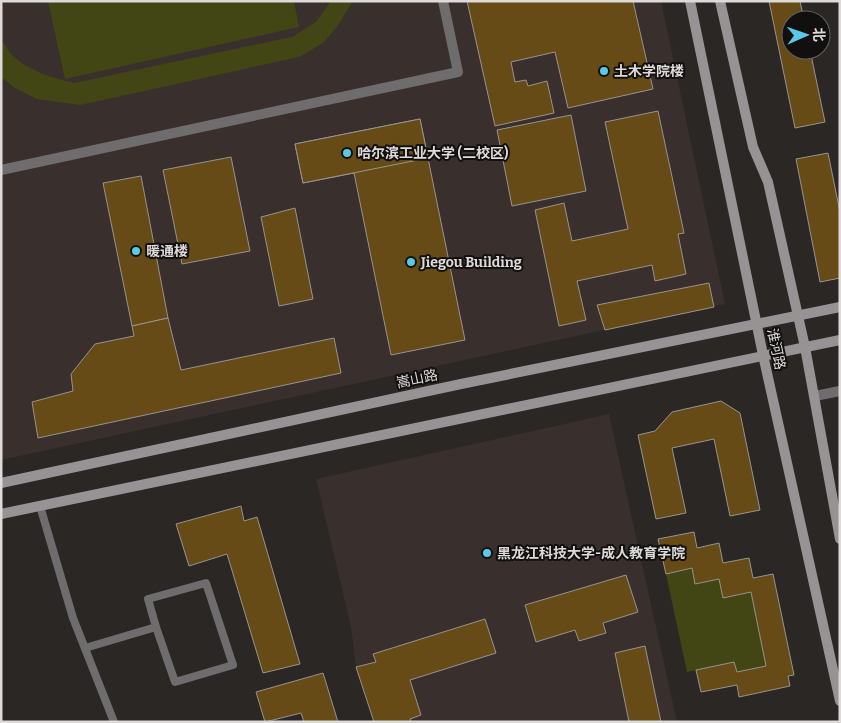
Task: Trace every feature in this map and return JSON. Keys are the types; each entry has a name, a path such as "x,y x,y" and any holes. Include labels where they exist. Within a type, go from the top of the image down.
{"main road":[{"name":"淮河路","path":"690,1 763,355 840,701"},
{"name":"淮河路","path":"720,1 754,147 768,182 805,347 840,539"},
{"name":"嵩山路","path":"1,483 461,384 840,308"},
{"path":"1,514 840,340"}],"street":[{"path":"1,170 458,72 443,1"},
{"path":"814,396 840,391"}],"lane":[{"path":"40,506 73,618 114,722"},
{"path":"206,583 233,665 175,682 156,627 148,599 206,583"},
{"path":"85,648 156,627"}],"shaded area":[{"name":"哈尔滨工业大学 (二校区)","path":"1,1 661,1 725,304 1,460"},
{"name":"黑龙江科技大学-成人教育学院","path":"609,414 677,722 374,722 356,667 351,627 316,479"}],"green space":[{"path":"48,1 294,1 299,27 65,79"},
{"path":"331,1 353,1 337,27 323,43 299,57 80,105 37,99 15,88 1,77 1,39 18,61 33,70 74,83 292,37 316,22"},
{"path":"692,568 696,584 719,579 751,592 766,666 737,672 734,662 687,672 666,574"}],"building":[{"name":"土木学院楼","path":"467,1 633,1 653,89 568,108 555,52 511,62 515,82 526,80 528,86 547,81 554,113 495,126"},
{"path":"769,1 800,1 802,10 781,10 781,60"},
{"path":"781,60 812,60 825,122 795,128"},
{"path":"658,111 684,233 678,234 686,274 655,281 652,265 577,281 586,320 559,326 535,210 564,203 572,241 628,229 605,122"},
{"path":"571,115 586,191 512,206 497,130"},
{"name":"Jiegou Building","path":"420,119 465,340 391,355 354,173 303,183 295,144"},
{"path":"420,119 428,158 303,183 295,144"},
{"path":"828,153 840,212 840,278 820,282 796,159"},
{"path":"231,157 250,251 182,264 163,170"},
{"name":"暖通楼","path":"141,176 168,318 132,326 103,183"},
{"path":"295,208 313,299 279,306 261,217"},
{"path":"709,283 714,307 605,330 597,305"},
{"path":"168,318 181,370 334,338 341,373 38,438 32,402 73,391 71,374 95,344 134,336 132,326"},
{"path":"721,401 740,413 760,510 730,516 714,439 672,448 686,513 656,519 638,435 655,431 672,412"},
{"path":"241,506 244,521 257,517 300,664 263,673 227,554 189,566 176,524"},
{"path":"694,532 697,548 719,543 723,563 749,558 753,578 773,574 794,675 788,676 790,686 739,697 737,685 701,692 696,670 734,662 737,672 766,666 751,592 723,598 719,579 695,584 692,568 666,574 658,539"},
{"path":"626,575 638,612 603,623 606,633 579,641 575,630 536,642 525,605"},
{"path":"485,619 496,653 410,680 421,715 410,719 411,722 374,722 356,667 376,662 373,654"},
{"path":"645,646 661,722 629,722 615,653"},
{"path":"323,673 338,722 304,722 301,713 265,722 256,692"}],"place":[{"name":"土木学院楼","path":"604,71"},
{"name":"哈尔滨工业大学 (二校区)","path":"347,153"},
{"name":"暖通楼","path":"136,251"},
{"name":"Jiegou Building","path":"411,262"},
{"name":"黑龙江科技大学-成人教育学院","path":"487,553"}]}
